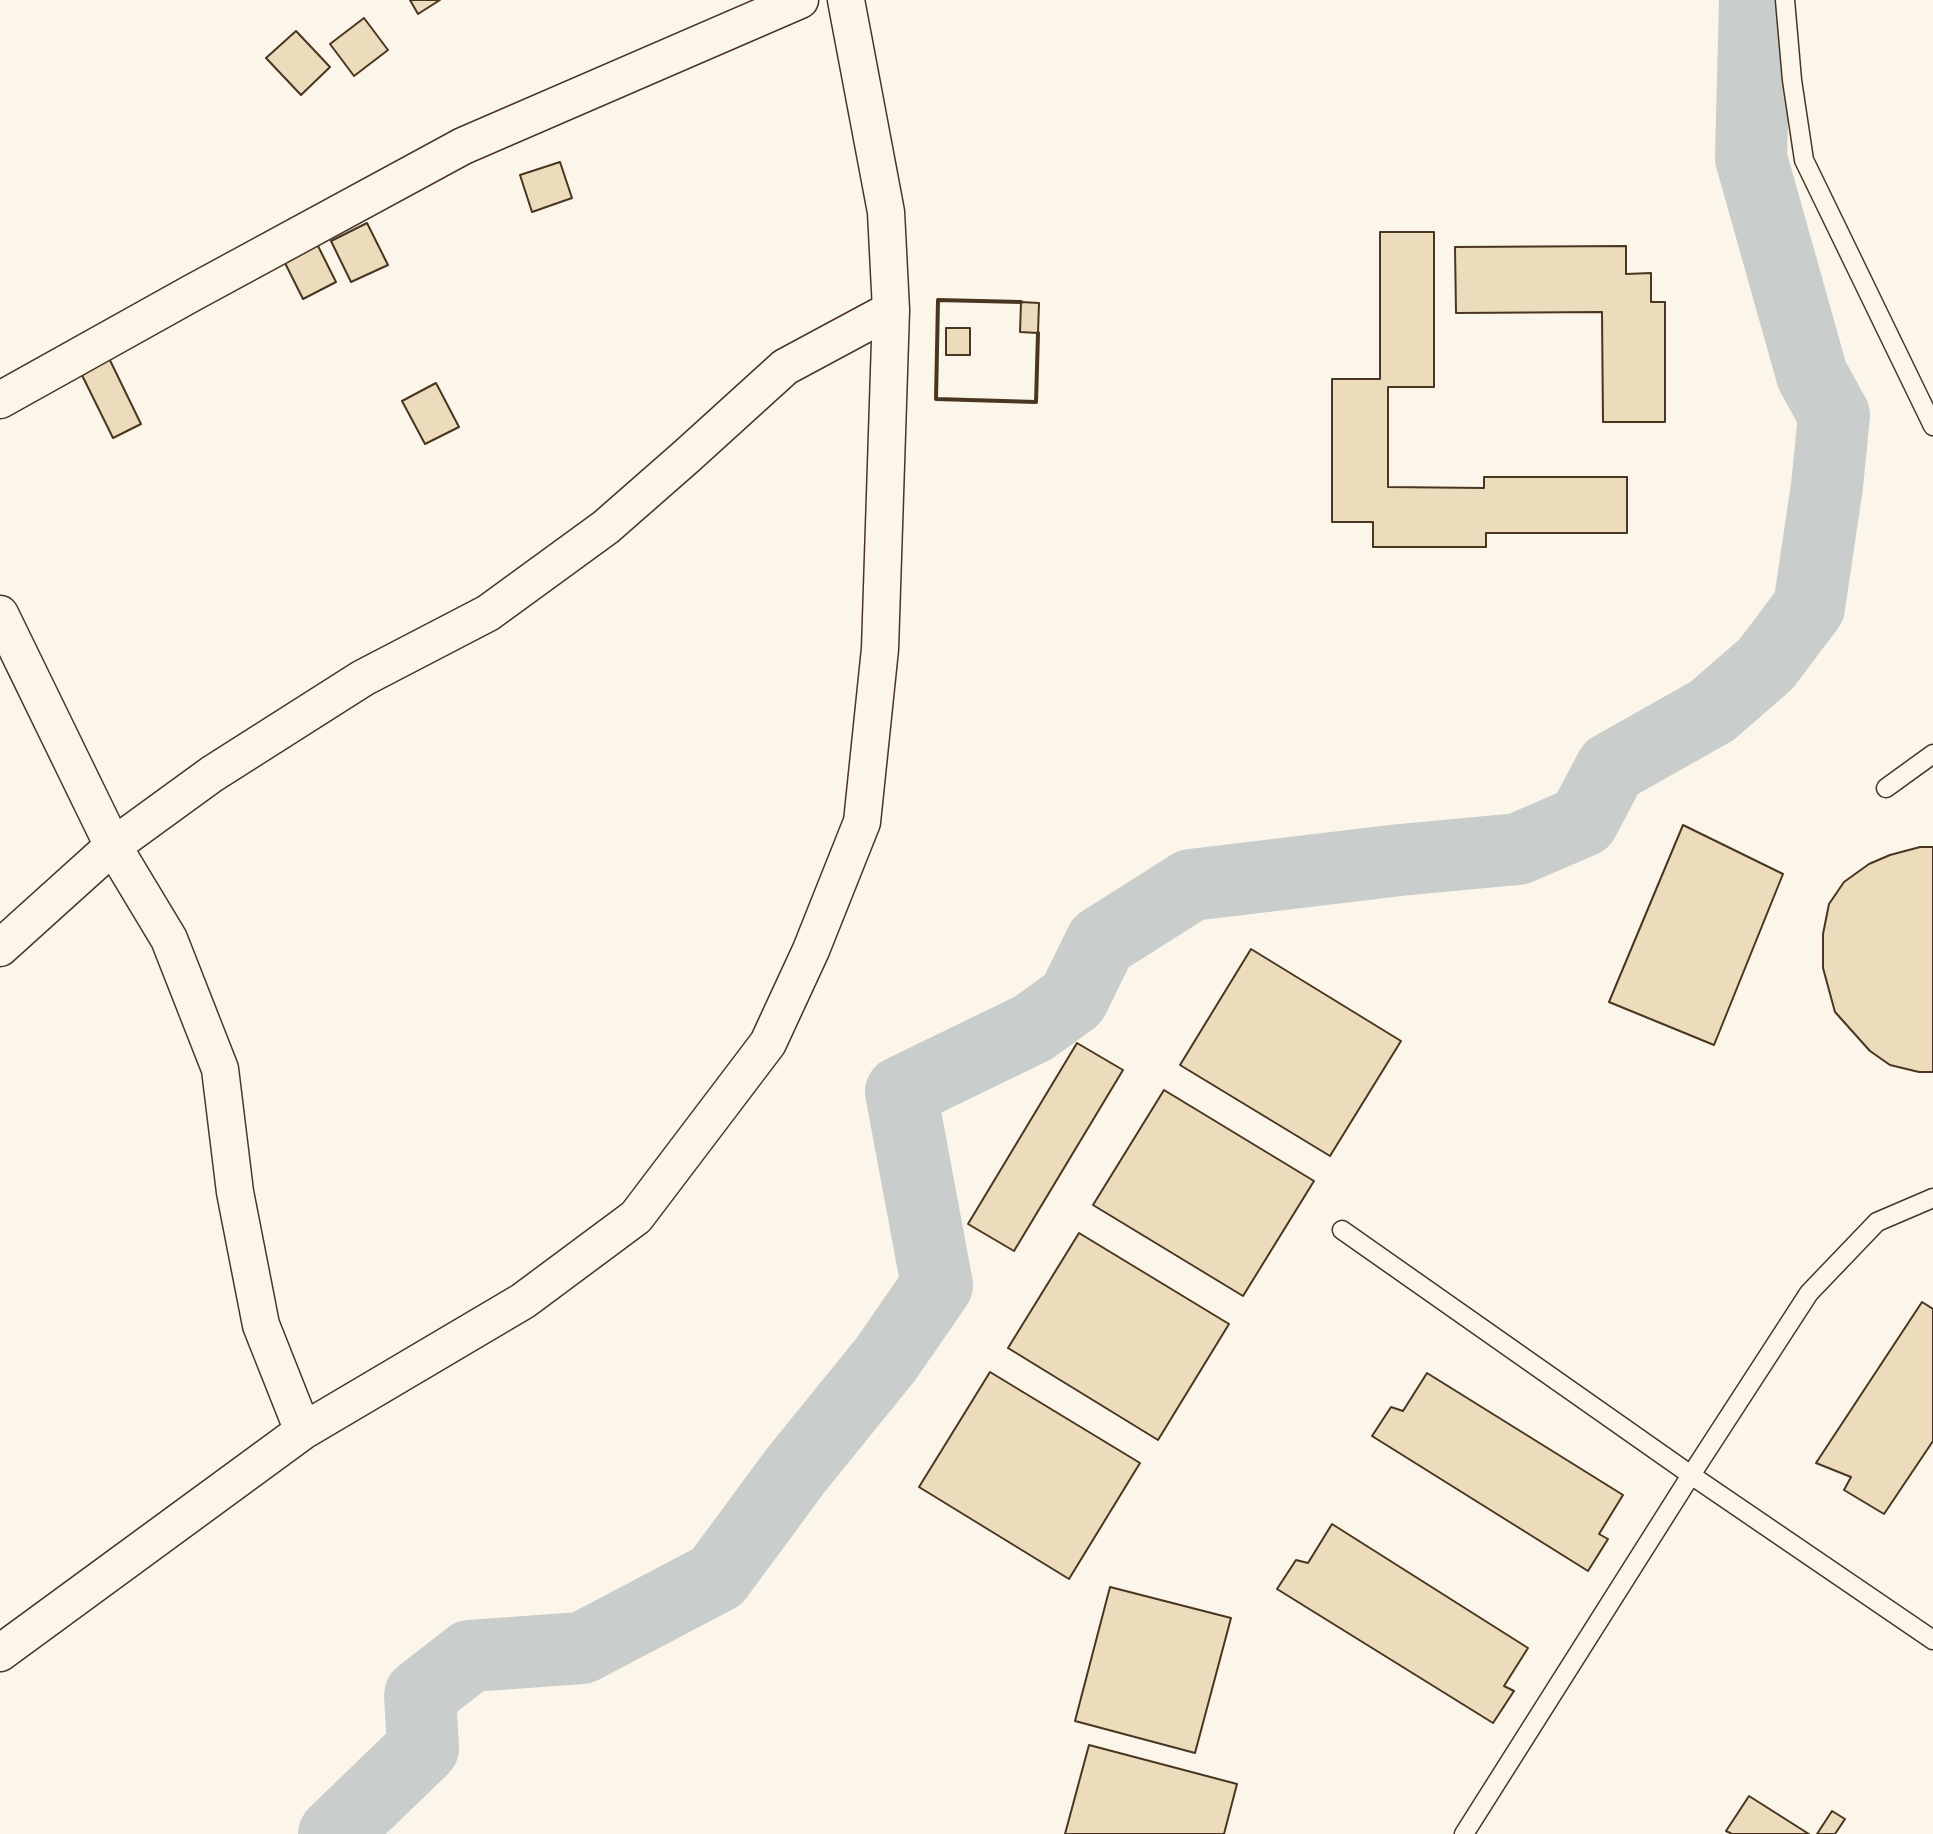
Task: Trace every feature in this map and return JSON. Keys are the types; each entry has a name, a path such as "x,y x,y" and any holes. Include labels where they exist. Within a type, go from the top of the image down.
{"street":[{"path":"0,400 463,146 800,0"},
{"path":"0,1653 303,1431 523,1301 636,1217 768,1043 811,950 862,822 880,649 891,310 886,212 846,0"},
{"path":"0,948 113,846 212,774 363,678 488,613 606,527 785,367 891,310"},
{"path":"0,614 113,846 169,939 220,1069 235,1192 261,1325 303,1431"}],"lane":[{"path":"1785,0 1792,80 1804,160 1933,426"},
{"path":"1886,788 1933,754"},
{"path":"1464,1834 1809,1293 1877,1222 1933,1198"},
{"path":"1342,1230 1933,1640"}],"building":[{"path":"410,0 440,0 418,14"},
{"path":"364,18 388,50 354,76 330,44"},
{"path":"296,31 330,67 301,95 266,58"},
{"path":"560,162 572,198 532,212 520,175"},
{"path":"367,223 388,265 351,282 331,241"},
{"path":"1380,232 1434,232 1434,387 1388,387 1388,487 1484,488 1484,477 1627,477 1627,533 1486,533 1486,547 1373,547 1373,522 1332,522 1332,379 1380,379"},
{"path":"313,236 336,282 303,299 280,253"},
{"path":"1626,246 1626,274 1651,273 1651,302 1665,302 1665,422 1603,422 1602,312 1456,313 1455,247"},
{"path":"1021,302 1039,303 1038,333 1020,332"},
{"path":"946,328 970,328 970,355 946,355"},
{"path":"105,350 141,424 113,438 76,363"},
{"path":"436,383 459,427 425,444 402,401"},
{"path":"1683,825 1783,874 1714,1045 1609,1002"},
{"path":"1920,847 1933,847 1933,1072 1890,1065 1870,1051 1835,1012 1823,968 1823,934 1829,904 1844,882 1869,864"},
{"path":"1251,949 1401,1041 1330,1156 1180,1065"},
{"path":"1077,1043 1123,1070 1014,1251 968,1224"},
{"path":"1164,1090 1314,1181 1243,1296 1093,1205"},
{"path":"1079,1233 1229,1324 1158,1440 1008,1348"},
{"path":"1922,1302 1933,1309 1933,1441 1884,1514 1844,1490 1851,1477 1816,1463"},
{"path":"990,1372 1140,1463 1069,1579 919,1487"},
{"path":"1427,1373 1623,1495 1599,1534 1608,1539 1588,1571 1372,1436 1391,1407 1403,1411"},
{"path":"1332,1524 1528,1648 1504,1686 1514,1691 1493,1723 1277,1589 1296,1560 1308,1563"},
{"path":"1110,1587 1231,1618 1195,1753 1075,1721"},
{"path":"1089,1745 1237,1784 1224,1834 1065,1834"},
{"path":"1749,1796 1809,1834 1732,1834 1726,1831"},
{"path":"1832,1811 1845,1819 1835,1834 1817,1834"}],"waterway":[{"path":"334,1834 423,1748 420,1695 470,1656 582,1648 717,1577 796,1470 886,1359 937,1285 901,1092 1033,1028 1073,999 1101,942 1191,885 1518,849 1583,821 1611,768 1712,711 1766,664 1809,607 1834,415 1812,375 1751,158 1755,0"}],"wall":[{"path":"1021,302 938,300 936,399 1036,402 1038,333"}]}
